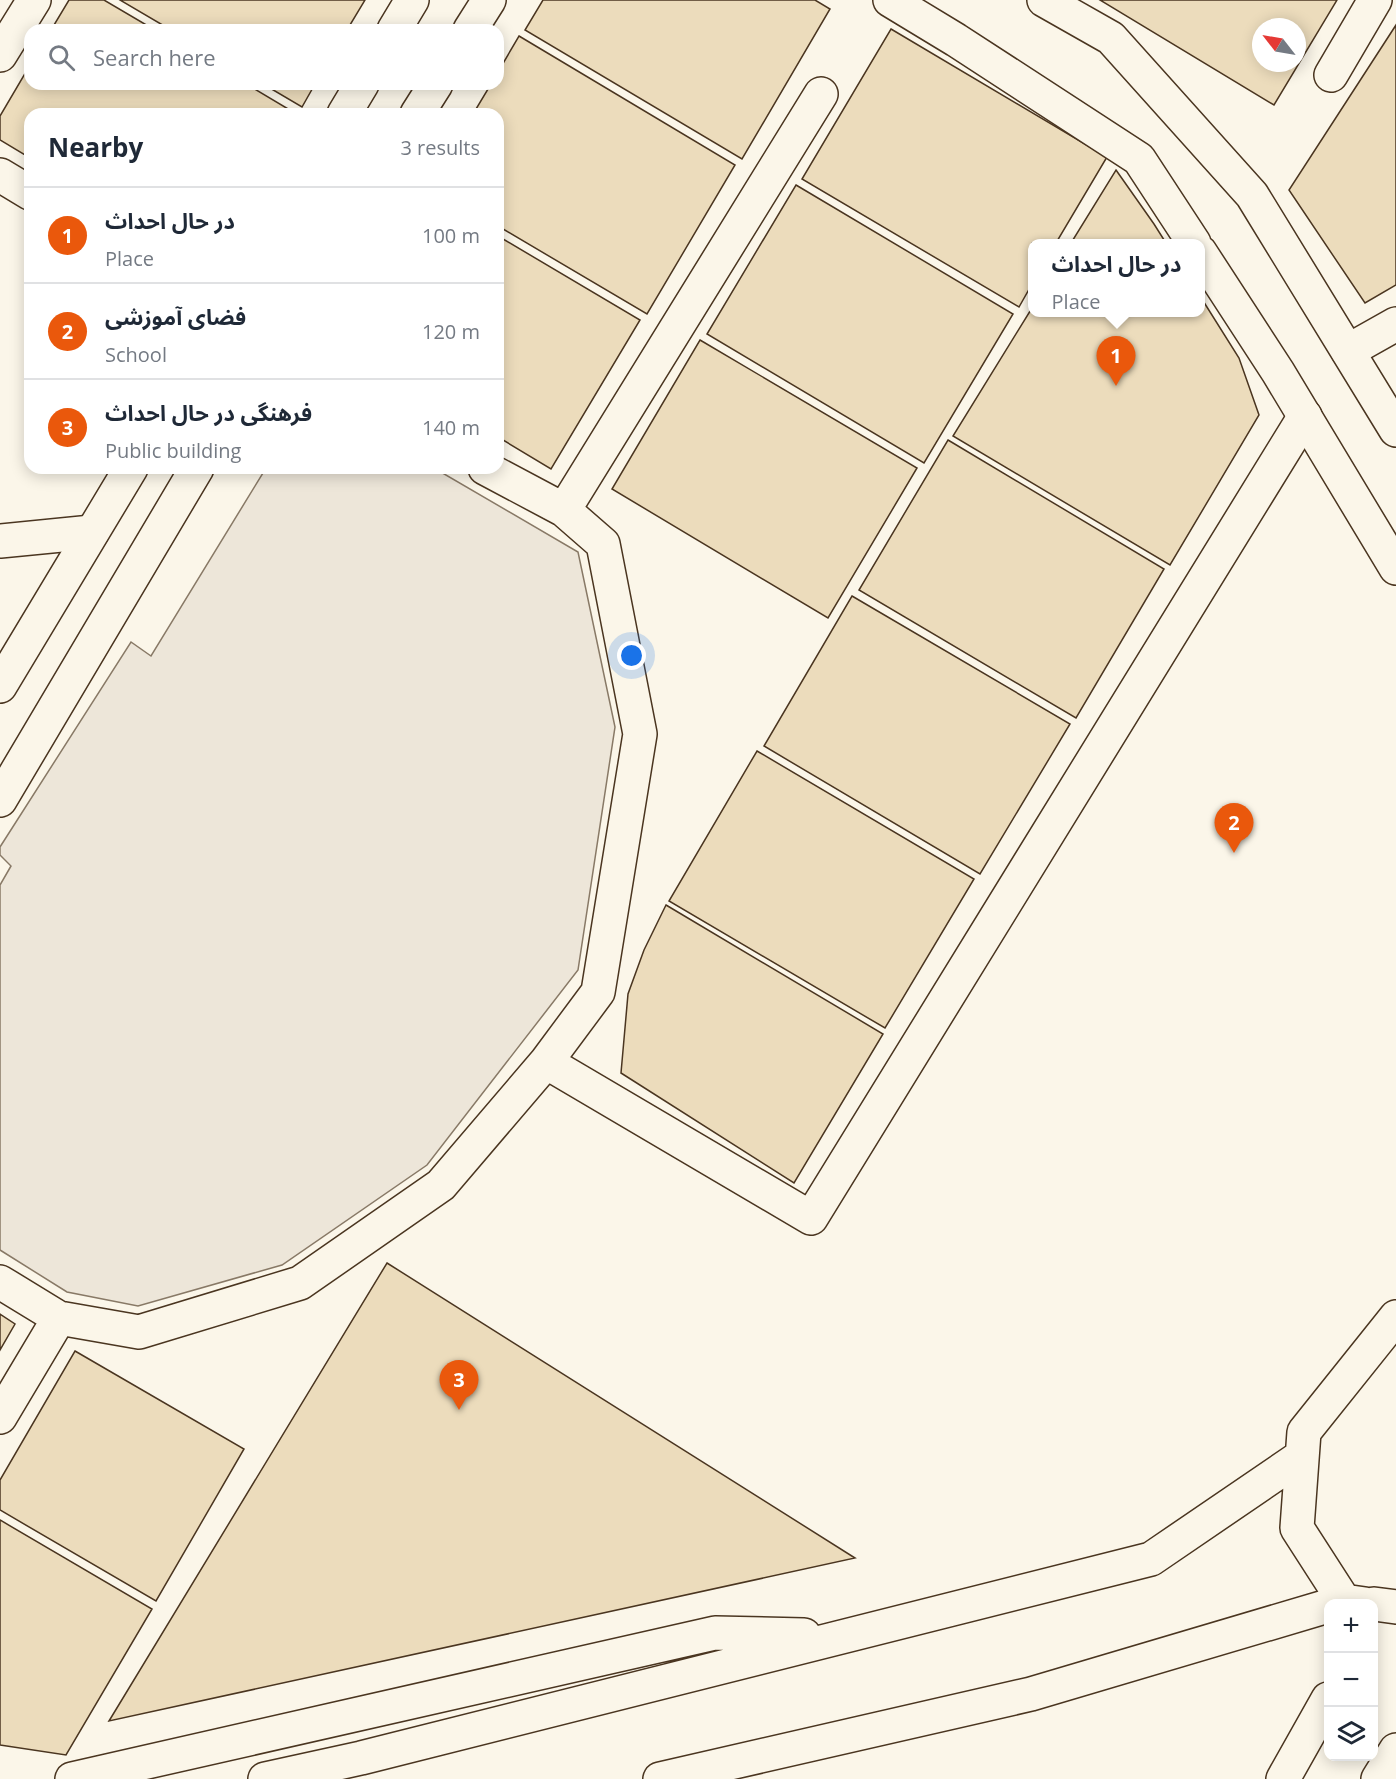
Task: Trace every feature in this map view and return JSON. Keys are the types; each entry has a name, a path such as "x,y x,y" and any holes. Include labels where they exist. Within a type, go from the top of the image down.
{"street":[{"path":"0,55 34,0"},
{"path":"398,24 412,0"},
{"path":"474,24 489,0"},
{"path":"890,0 956,40 1139,159 1191,239"},
{"path":"1044,0 1111,38 1252,195 1396,430"},
{"path":"1331,75 1375,0"},
{"path":"348,108 358,90"},
{"path":"421,108 432,90"},
{"path":"564,510 821,93"},
{"path":"0,175 24,189"},
{"path":"1205,260 1305,416 1396,568"},
{"path":"1348,351 1396,324"},
{"path":"546,1062 811,1218 1305,416"},
{"path":"0,686 127,474"},
{"path":"0,800 193,474"},
{"path":"0,1282 59,1318 139,1332 300,1283 441,1185 546,1062 598,992 640,734 603,544 564,510 496,474"},
{"path":"0,542 92,532"},
{"path":"1356,1599 1296,1528 1304,1432 1396,1317"},
{"path":"0,1416 59,1318"},
{"path":"265,1779 372,1755 1151,1559 1302,1456"},
{"path":"660,1779 1030,1694 1324,1616"},
{"path":"72,1779 715,1633 848,1636"},
{"path":"1283,1779 1324,1707"},
{"path":"1378,1779 1396,1750"},
{"path":"750,1779 783,1751"}],"shaded area":[{"path":"262,474 444,474 578,552 615,727 578,970 427,1165 282,1265 138,1306 67,1292 0,1250 0,885 11,866 0,855 0,847 131,642 151,656"}],"building":[{"path":"69,0 104,0 145,24 55,24"},
{"path":"120,0 365,0 351,24 161,24"},
{"path":"543,0 815,0 830,9 742,159 525,30"},
{"path":"1100,0 1337,0 1306,52 1306,18 1252,18 1252,72 1294,72 1274,105"},
{"path":"1396,25 1396,285 1365,303 1289,190"},
{"path":"891,29 1107,157 1058,239 1028,239 1028,291 1019,307 802,179"},
{"path":"519,36 735,165 647,314 504,230 504,108 477,108 487,90 504,90 504,62"},
{"path":"24,75 24,90 256,90 287,108 24,108 24,154 0,140 0,116"},
{"path":"273,90 312,90 302,107"},
{"path":"1116,170 1163,239 1073,239"},
{"path":"796,185 1013,314 924,463 707,334"},
{"path":"504,240 640,320 551,469 504,441"},
{"path":"1205,304 1239,358 1259,415 1170,565 953,436 1028,314 1028,317 1205,317"},
{"path":"700,340 917,468 828,618 612,489"},
{"path":"948,440 1164,569 1076,718 859,590"},
{"path":"852,596 1070,724 980,874 764,746"},
{"path":"757,751 974,879 885,1028 669,901"},
{"path":"666,905 883,1034 794,1183 621,1073 628,994 644,950"},
{"path":"387,1263 855,1558 109,1721"},
{"path":"0,1314 15,1324 0,1350"},
{"path":"75,1351 244,1449 156,1601 0,1510 0,1480"},
{"path":"0,1520 152,1609 66,1755 0,1745"}],"place":[{"name":"در حال احداث","path":"1116,386"},
{"name":"فضای آموزشی","path":"1234,853"},
{"name":"فرهنگی در حال احداث","path":"459,1410"}]}
